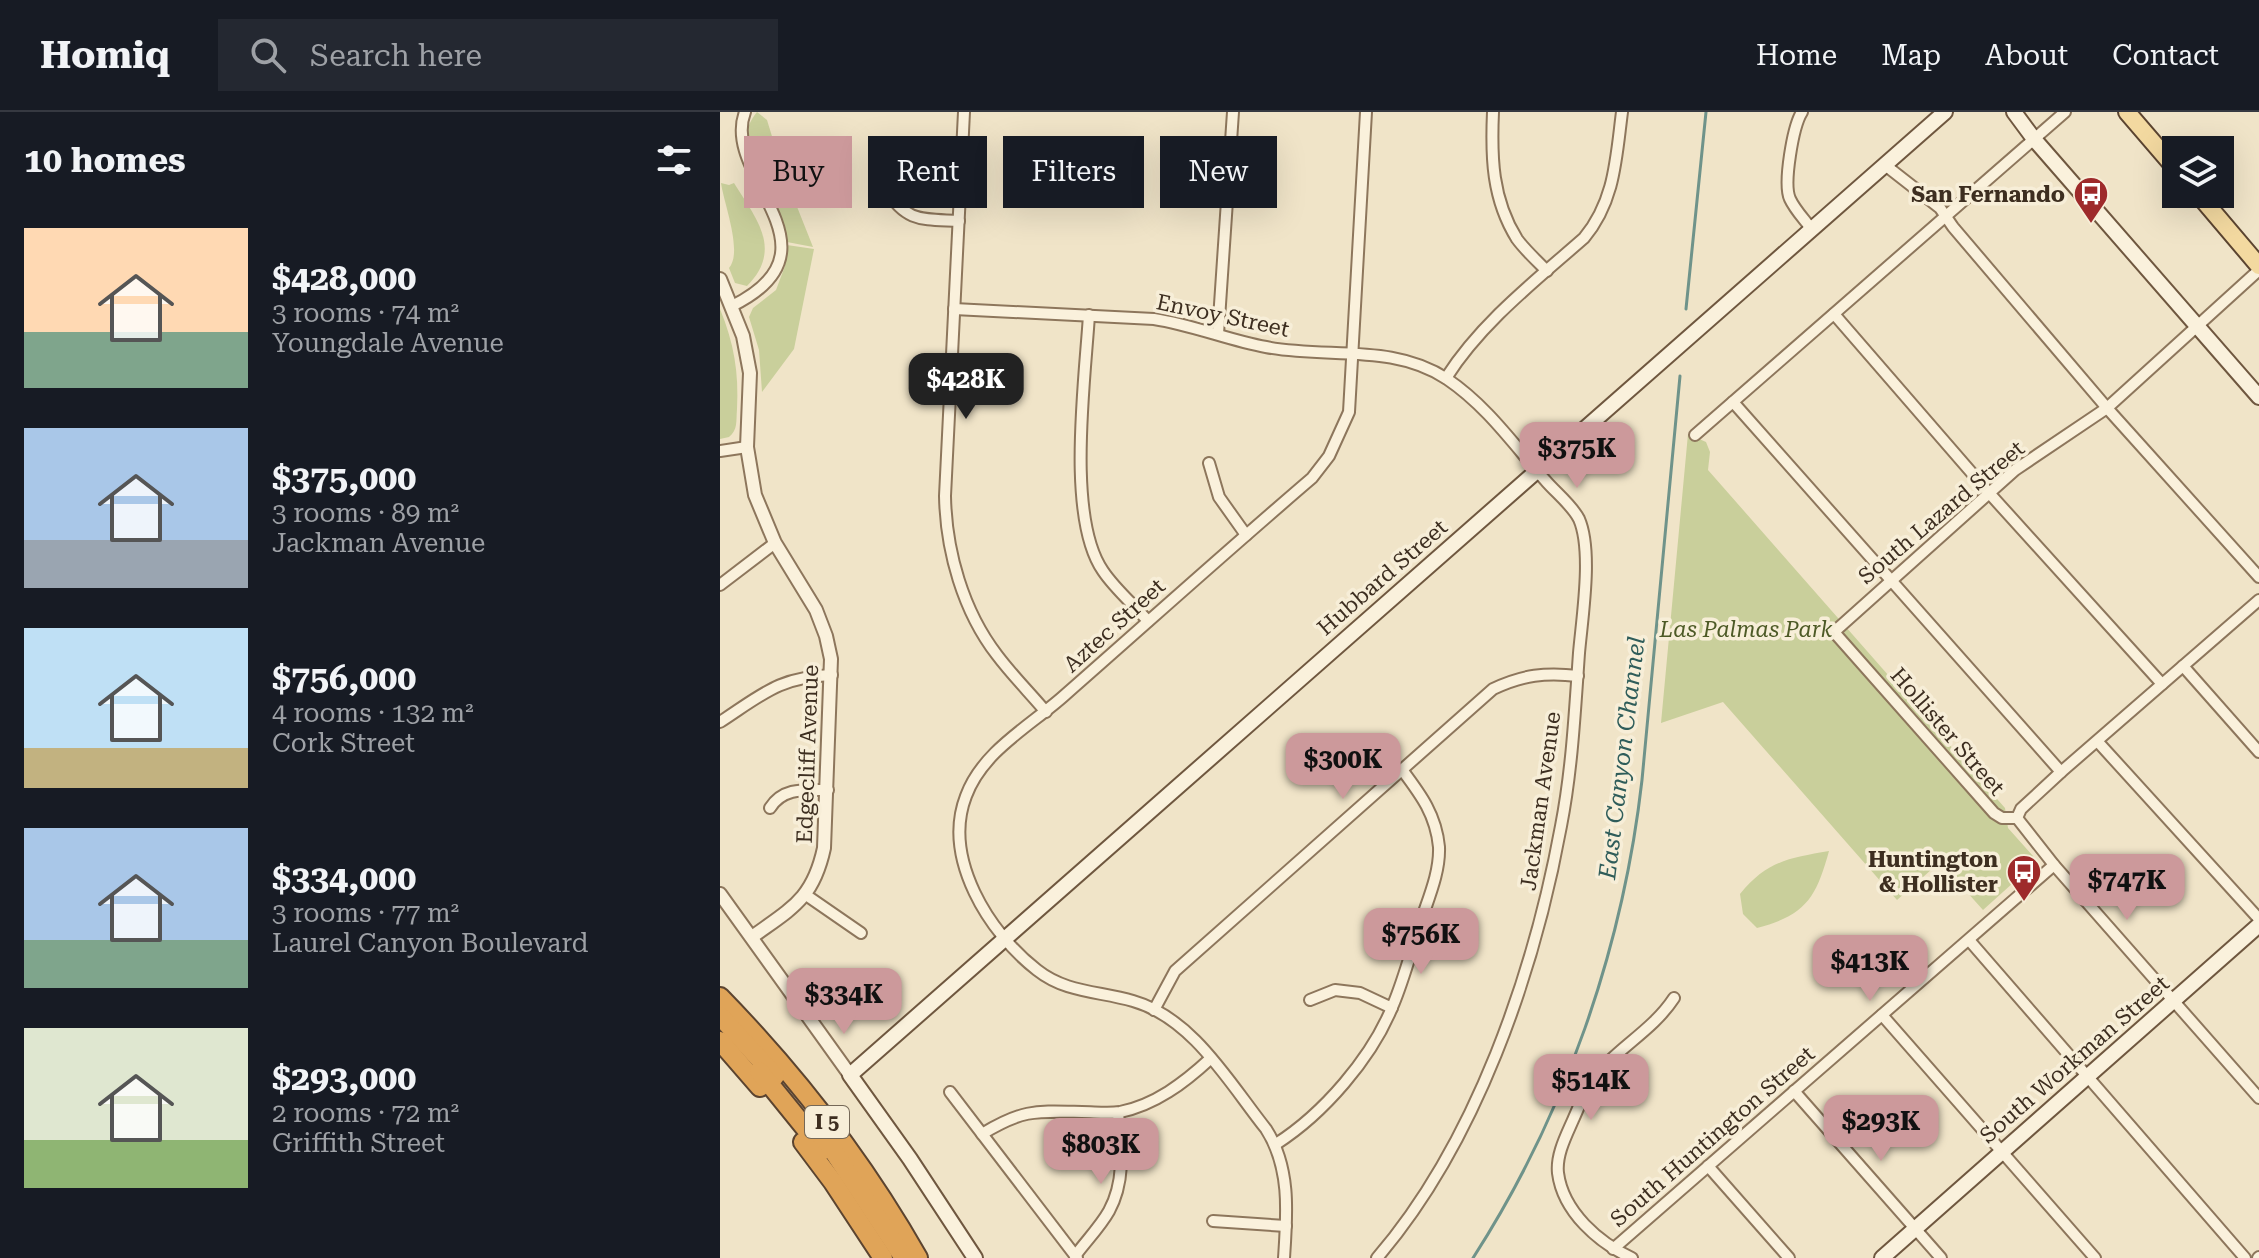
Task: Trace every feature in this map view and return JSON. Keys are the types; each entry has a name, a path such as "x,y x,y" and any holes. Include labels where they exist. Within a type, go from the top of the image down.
{"highway":[{"name":"I 5","path":"720,997 754,1032 846,1146 880,1193 918,1258"},
{"path":"720,1016 762,1060 817,1127 904,1258"},
{"path":"720,1026 816,1141 894,1258"},
{"name":"I 5","path":"720,1041 790,1124 883,1258"}],"main road":[{"name":"Hubbard Street","path":"850,1075 1945,112"},
{"path":"2014,112 2034,139 2259,397"},
{"path":"2127,112 2162,153"},
{"path":"2210,208 2259,268"},
{"name":"South Workman Street","path":"1882,1258 2259,925"},
{"path":"850,1075 975,1258"}],"street":[{"path":"732,306 761,287 774,265 776,248 770,223 741,174 736,158 735,138 745,112"},
{"path":"964,112 945,496 948,544 963,590 995,653 1046,712"},
{"path":"1218,334 1233,112"},
{"name":"Aztec Street","path":"1276,1144 1184,1029 1134,1001 1063,986 1036,970 1005,937 977,897 965,872 959,824 966,796 993,754 1046,712 1312,478 1329,456 1349,412 1366,112"},
{"path":"1493,112 1490,160 1499,200 1518,240 1547,271"},
{"path":"1446,378 1470,343 1598,222 1610,196 1622,112"},
{"path":"1802,112 1796,123 1788,190 1793,204 1812,230"},
{"path":"1695,435 2065,112"},
{"path":"1885,165 1940,208 2107,408 2259,577"},
{"path":"897,208 910,215 959,221"},
{"name":"South Lazard Street","path":"1834,632 2015,470 2107,408 2259,268"},
{"name":"Edgecliff Avenue","path":"720,279 743,336 750,373 747,447 755,495 775,543 816,610 826,636 832,675 828,790 819,872 806,895 752,937"},
{"name":"Envoy Street","path":"954,309 1168,321 1279,349 1400,359 1446,378 1489,413 1536,470"},
{"path":"1834,314 1990,494 2162,684"},
{"path":"1089,315 1081,468 1085,527 1101,570 1148,621"},
{"path":"1733,402 2061,772"},
{"path":"720,451 747,447"},
{"path":"1209,463 1219,497 1246,535"},
{"name":"Jackman Avenue","path":"1377,1258 1404,1227 1451,1148 1486,1074 1545,904 1562,822 1586,569 1578,517 1536,470"},
{"path":"720,585 775,543"},
{"path":"2017,818 2021,809 2061,772 2259,600"},
{"name":"Hollister Street","path":"1834,632 1994,813 2002,818 2017,818 2054,865 2259,1098"},
{"path":"2183,666 2259,752"},
{"path":"1154,1010 1175,971 1493,689 1514,678 1536,673 1578,676"},
{"path":"720,722 779,683 808,676 832,675"},
{"path":"2098,742 2259,919"},
{"path":"1284,1258 1284,1175 1276,1144 1324,1104 1362,1061 1392,1008 1436,875 1439,849 1434,819 1424,798 1403,771"},
{"path":"770,808 784,794 798,790 828,790"},
{"name":"South Huntington Street","path":"1613,1249 2054,865"},
{"path":"720,894 850,1075"},
{"path":"806,895 861,933"},
{"path":"1969,940 2245,1258"},
{"path":"1310,1000 1335,990 1360,993 1392,1008"},
{"path":"1632,1258 1595,1235 1569,1206 1558,1172 1561,1149 1588,1087 1597,1074 1664,1014 1674,998"},
{"path":"1882,1015 2095,1258"},
{"path":"982,1134 1009,1117 1037,1111 1118,1113 1150,1103 1186,1081 1210,1059"},
{"path":"1794,1091 1941,1258"},
{"path":"950,1092 1076,1257 1109,1211 1117,1190 1122,1159 1118,1113"},
{"path":"1708,1166 1789,1258"},
{"path":"1213,1221 1286,1226"}],"green space":[{"path":"757,112 767,120 772,136 747,136"},
{"path":"721,183 734,183 744,199 744,208 750,208 762,233 764,259 747,286 735,283 729,268 734,251"},
{"path":"798,208 813,247 787,242 775,210"},
{"path":"787,245 814,249 794,349 762,392 759,350 749,317 753,308 776,290 785,266"},
{"path":"720,309 734,358 737,396 735,428 729,437 720,439"},
{"name":"Las Palmas Park","path":"1688,434 1706,442 1710,452 1708,470 2005,808 2008,828 2033,856 2035,863 1983,910 1940,862 1897,900 1723,702 1661,723"},
{"path":"1829,851 1813,893 1798,910 1757,928 1743,914 1740,894 1760,874 1790,859"}],"waterway":[{"name":"East Canyon Channel","path":"1686,309 1706,112"},
{"name":"East Canyon Channel","path":"1473,1258 1536,1147 1562,1088 1585,1028 1621,905 1642,780 1680,376"}],"place":[{"name":"San Fernando","path":"2091,225"},
{"name":"Huntington & Hollister","path":"2024,903"}]}
